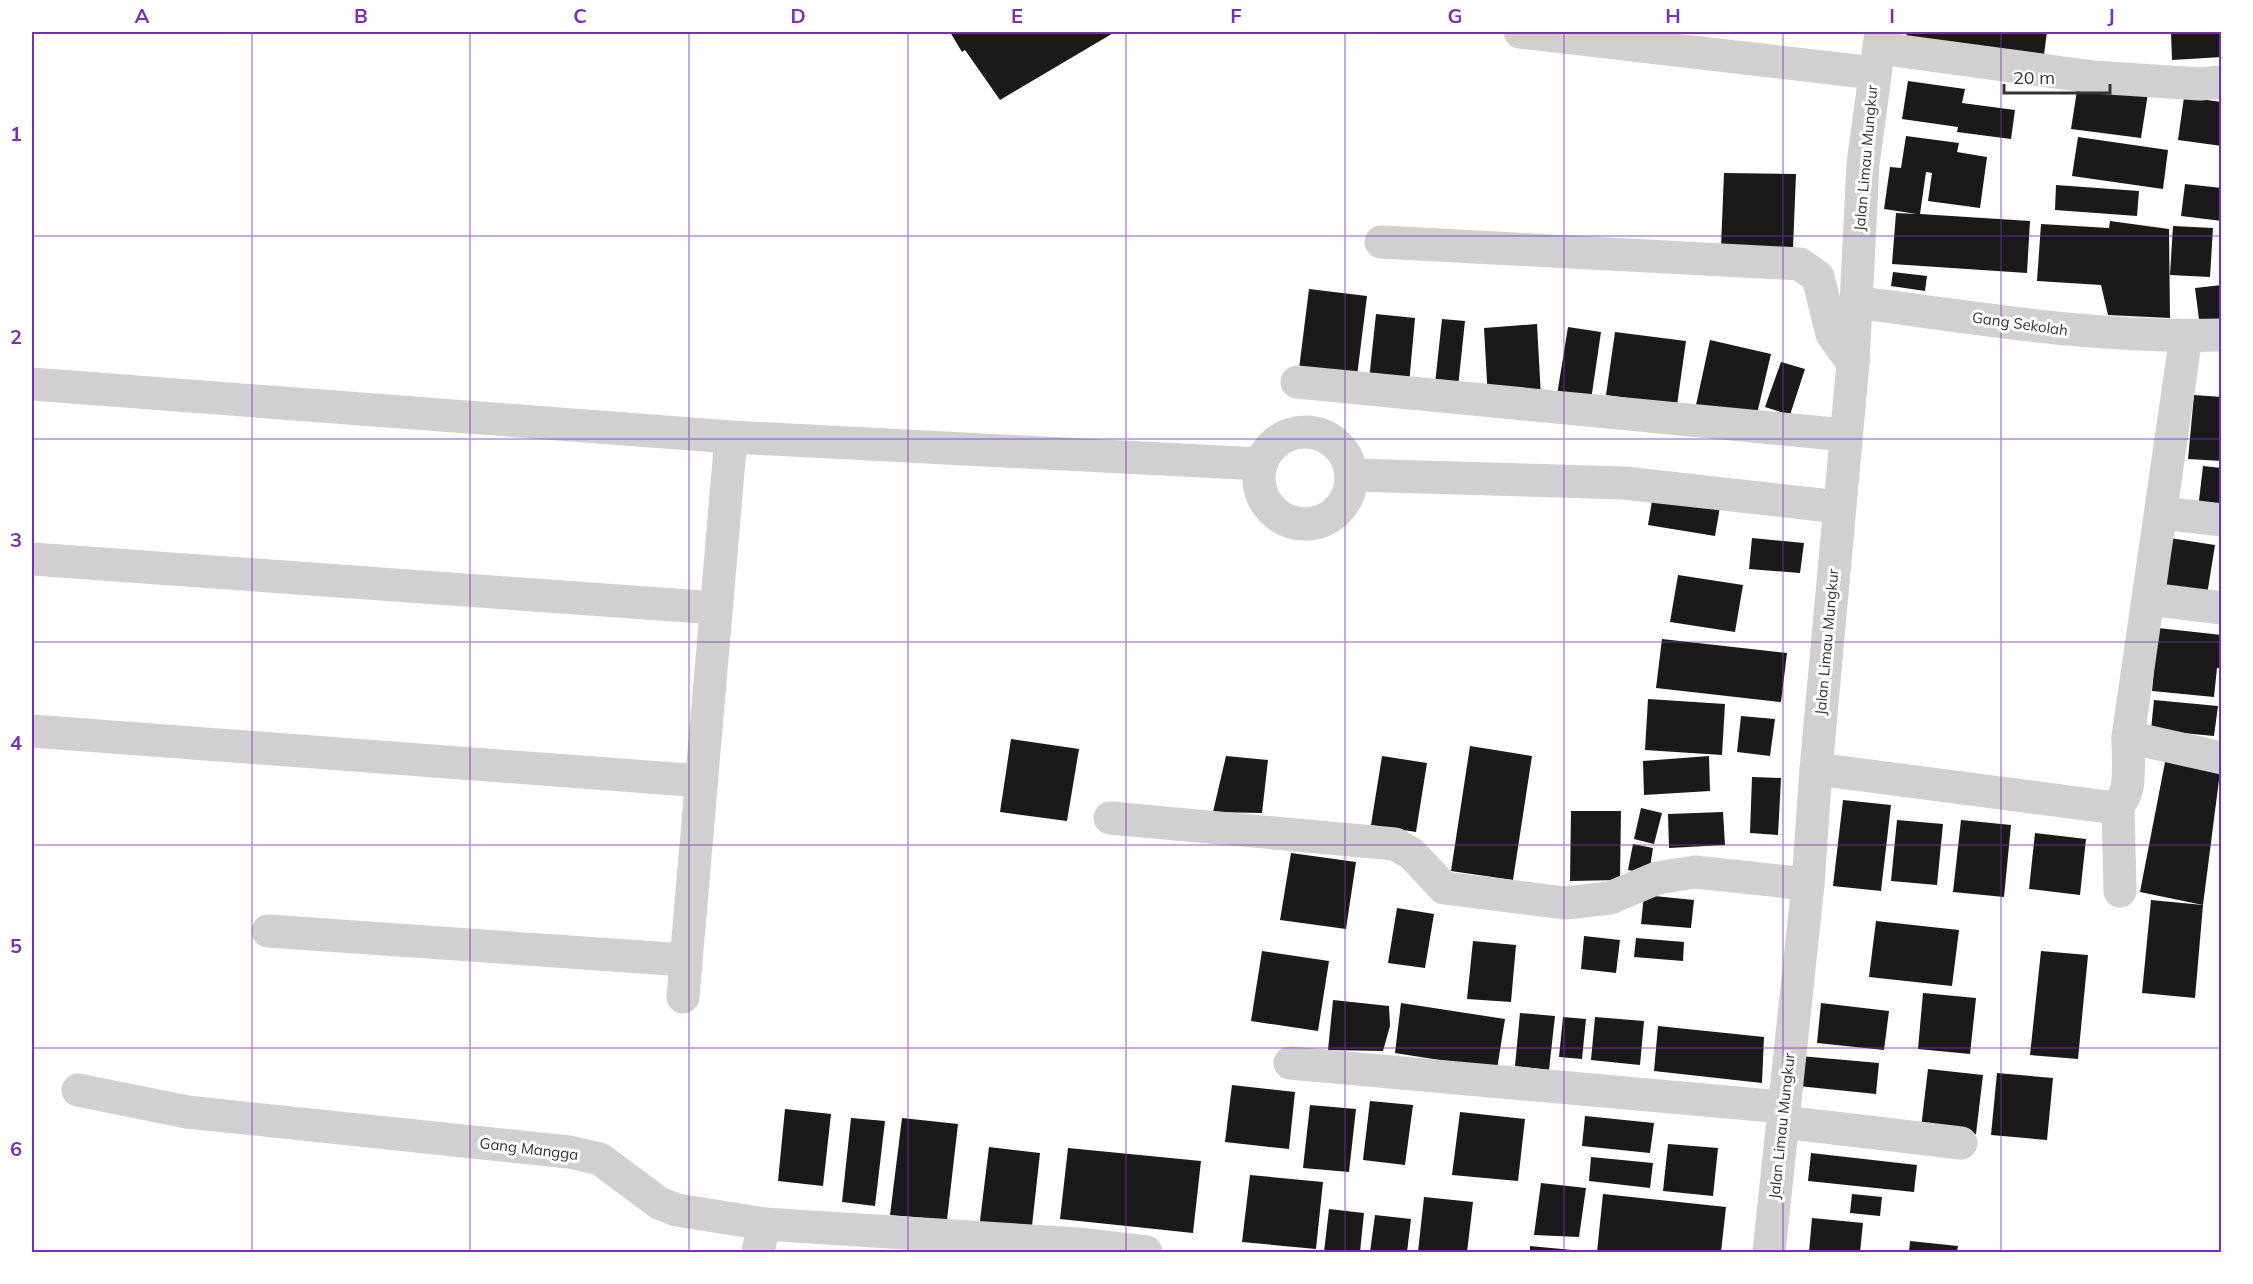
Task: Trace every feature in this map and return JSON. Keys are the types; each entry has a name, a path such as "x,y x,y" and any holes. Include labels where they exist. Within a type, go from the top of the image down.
{"street":[{"path":"1520,32 1878,51 2093,77 2200,84 2222,82"},
{"name":"Jalan Limau Mungkur","path":"1769,1252 1808,884 1816,769 1853,363 1863,164 1878,51"},
{"path":"1381,242 1800,264 1818,277 1832,334 1853,363"},
{"name":"Gang Sekolah","path":"1855,302 2077,331 2186,336 2222,335"},
{"path":"2120,891 2118,806 2124,798 2127,784 2128,737 2186,336"},
{"path":"1297,382 1845,435"},
{"path":"32,384 731,437 1260,464"},
{"path":"1295,432 1311,432 1327,436 1340,446 1349,460 1352,475 1350,492 1337,512 1315,524 1299,525 1284,520 1271,510 1262,496 1258,480 1260,464 1268,450 1280,439 1295,432"},
{"path":"683,997 731,437"},
{"path":"1352,475 1624,483 1839,507"},
{"path":"2162,513 2222,520"},
{"path":"32,559 716,608"},
{"path":"2149,599 2222,608"},
{"path":"32,731 702,782"},
{"path":"2128,737 2222,758"},
{"path":"1816,769 2108,807 2118,806"},
{"path":"1110,818 1395,844 1412,854 1444,888 1565,903 1610,898 1657,878 1695,872 1808,884"},
{"path":"268,931 685,960"},
{"path":"1290,1063 1783,1115 1961,1143"},
{"name":"Gang Mangga","path":"78,1090 187,1112 569,1152 600,1159 659,1203 761,1238 1079,1244 1146,1252"}],"building":[{"path":"950,32 1115,32 1000,100 965,50 962,52"},
{"path":"1907,32 2047,32 2042,70 1904,51"},
{"path":"2171,32 2222,32 2222,57 2172,60"},
{"path":"1908,81 1965,89 1962,103 2015,110 2011,139 1957,132 1958,127 1902,119"},
{"path":"2078,84 2148,93 2141,138 2071,129"},
{"path":"2184,97 2222,102 2222,146 2178,140"},
{"path":"1906,136 1959,143 1957,152 1987,157 1980,208 1928,201 1932,173 1926,172 1920,214 2030,221 2027,273 1892,264 1896,213 1917,214 1884,209 1890,167 1901,168"},
{"path":"2078,137 2168,150 2163,189 2072,176"},
{"path":"1724,173 1796,174 1793,248 1721,247"},
{"path":"2185,184 2222,188 2222,221 2181,216"},
{"path":"2056,185 2139,191 2137,216 2055,210"},
{"path":"2110,221 2169,229 2170,318 2108,315 2101,285 2037,281 2041,224 2109,228"},
{"path":"2173,226 2213,228 2210,277 2170,275"},
{"path":"1893,272 1927,276 1925,291 1891,286"},
{"path":"2222,285 2222,324 2200,327 2195,288"},
{"path":"1309,289 1367,296 1357,376 1299,369"},
{"path":"1376,314 1415,318 1409,384 1369,380"},
{"path":"1442,319 1465,321 1458,387 1435,384"},
{"path":"1537,324 1541,397 1488,400 1484,328"},
{"path":"1568,327 1601,332 1591,400 1557,395"},
{"path":"1615,332 1686,341 1677,405 1606,395"},
{"path":"1710,340 1771,354 1756,418 1696,405"},
{"path":"1781,362 1805,369 1790,415 1765,407"},
{"path":"2194,395 2222,397 2222,461 2188,459"},
{"path":"2203,466 2222,468 2222,512 2198,509"},
{"path":"1654,489 1721,501 1715,536 1648,525"},
{"path":"1752,538 1804,543 1800,573 1749,569"},
{"path":"2170,538 2215,545 2207,595 2162,588"},
{"path":"1678,575 1743,585 1735,632 1670,622"},
{"path":"2158,628 2222,635 2222,668 2217,668 2214,697 2152,691"},
{"path":"1662,639 1787,653 1781,702 1656,688"},
{"path":"1648,699 1725,704 1722,755 1645,750"},
{"path":"2154,700 2218,706 2214,736 2151,730"},
{"path":"1741,716 1775,719 1770,756 1737,752"},
{"path":"1011,739 1079,749 1067,821 1000,812"},
{"path":"1470,746 1532,756 1513,880 1451,871"},
{"path":"1226,756 1268,760 1262,813 1213,812"},
{"path":"1382,756 1427,763 1416,832 1371,825"},
{"path":"1709,756 1710,791 1644,795 1643,761"},
{"path":"2166,757 2220,772 2203,905 2140,892"},
{"path":"1752,777 1781,778 1778,835 1750,833"},
{"path":"1843,800 1891,805 1881,891 1833,886"},
{"path":"1641,808 1662,813 1654,844 1634,839"},
{"path":"1571,811 1621,811 1620,880 1570,881"},
{"path":"1723,812 1725,845 1669,848 1668,814"},
{"path":"1897,820 1943,824 1937,885 1891,881"},
{"path":"1961,820 2011,825 2004,897 1953,892"},
{"path":"2035,833 2086,839 2080,895 2029,889"},
{"path":"1633,844 1653,848 1649,874 1628,870"},
{"path":"1291,853 1356,862 1346,929 1280,920"},
{"path":"1644,895 1694,900 1691,928 1641,924"},
{"path":"2151,900 2203,905 2195,998 2142,993"},
{"path":"1397,908 1434,914 1425,968 1388,963"},
{"path":"1876,921 1959,930 1952,986 1869,977"},
{"path":"1584,936 1620,940 1616,973 1581,969"},
{"path":"1636,938 1684,942 1683,961 1634,957"},
{"path":"1473,941 1516,945 1511,1002 1467,999"},
{"path":"1262,951 1329,961 1318,1031 1251,1021"},
{"path":"2041,951 2088,955 2078,1059 2030,1055"},
{"path":"1923,993 1976,998 1970,1054 1918,1049"},
{"path":"1333,1000 1389,1006 1390,1026 1383,1051 1328,1050"},
{"path":"1401,1003 1505,1019 1497,1069 1395,1053"},
{"path":"1821,1003 1889,1011 1884,1050 1817,1043"},
{"path":"1520,1013 1555,1016 1549,1070 1515,1066"},
{"path":"1563,1017 1586,1019 1582,1059 1559,1057"},
{"path":"1595,1017 1644,1021 1640,1065 1591,1060"},
{"path":"1658,1026 1764,1037 1762,1083 1654,1071"},
{"path":"1800,1056 1879,1063 1876,1094 1798,1086"},
{"path":"1928,1069 1983,1075 1976,1134 1921,1128"},
{"path":"1997,1073 2053,1078 2047,1140 1991,1135"},
{"path":"1232,1085 1295,1092 1289,1149 1225,1142"},
{"path":"1370,1101 1413,1105 1405,1165 1363,1160"},
{"path":"1310,1105 1356,1109 1349,1172 1303,1168"},
{"path":"785,1109 831,1114 823,1186 778,1181"},
{"path":"1460,1112 1525,1119 1518,1181 1452,1175"},
{"path":"1585,1116 1654,1123 1650,1153 1582,1146"},
{"path":"851,1118 885,1121 875,1206 842,1202"},
{"path":"902,1118 958,1124 947,1220 890,1215"},
{"path":"1668,1144 1718,1148 1713,1196 1663,1191"},
{"path":"989,1147 1040,1153 1031,1235 979,1229"},
{"path":"1068,1148 1201,1161 1193,1233 1060,1219"},
{"path":"1811,1153 1917,1165 1914,1192 1808,1181"},
{"path":"1591,1157 1653,1163 1650,1188 1589,1181"},
{"path":"1250,1175 1323,1182 1316,1249 1242,1242"},
{"path":"1541,1183 1586,1188 1579,1237 1534,1235"},
{"path":"1603,1194 1726,1207 1721,1252 1597,1252"},
{"path":"1852,1194 1882,1197 1880,1216 1850,1213"},
{"path":"1424,1197 1473,1202 1467,1252 1418,1252"},
{"path":"1329,1209 1364,1213 1360,1252 1324,1252"},
{"path":"1375,1215 1411,1219 1407,1252 1370,1252"},
{"path":"1812,1218 1863,1223 1860,1252 1809,1252"},
{"path":"1910,1241 1958,1246 1957,1252 1909,1252"},
{"path":"1530,1246 1583,1251 1583,1252 1530,1252"}]}
